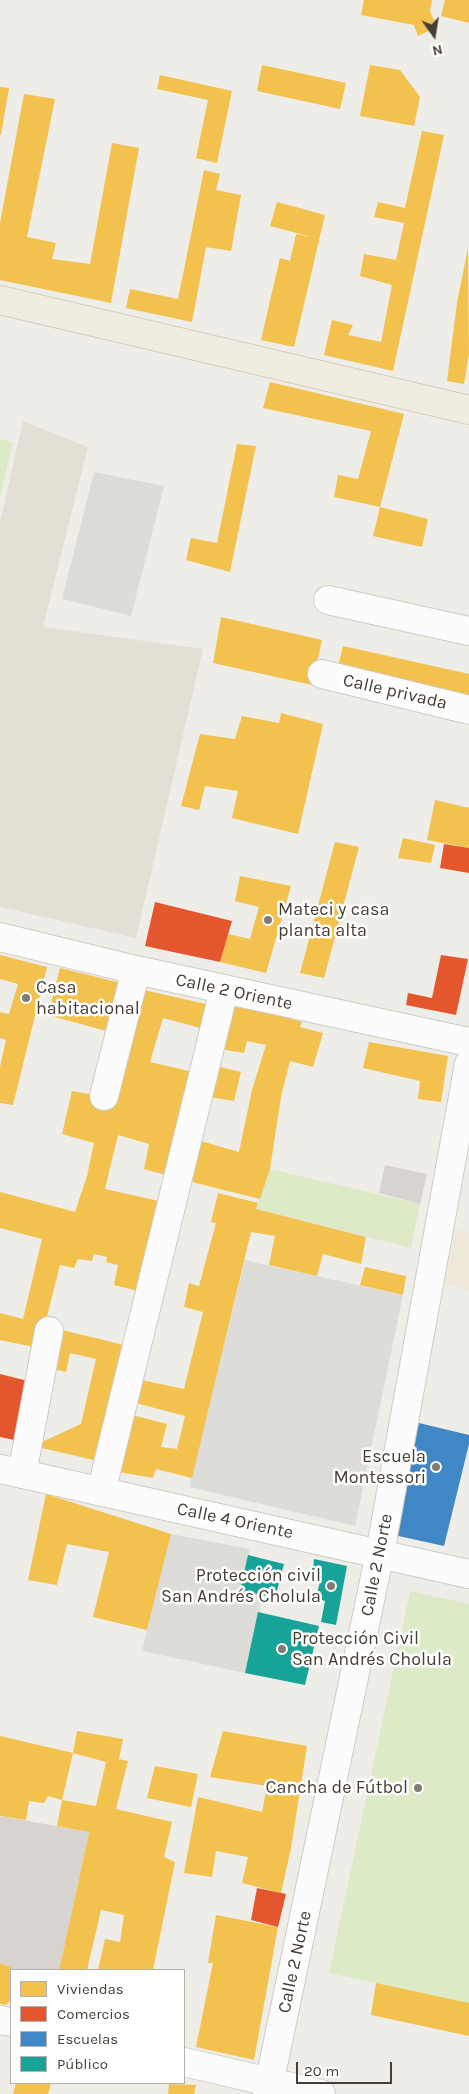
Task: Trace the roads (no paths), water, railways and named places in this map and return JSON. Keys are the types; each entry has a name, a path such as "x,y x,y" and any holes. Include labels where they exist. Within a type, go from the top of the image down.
{"main road":[{"path":"0,300 469,410"}],"street":[{"path":"328,600 469,631"},
{"name":"Calle privada","path":"322,674 469,710"},
{"name":"Calle 2 Oriente","path":"0,937 224,990 469,1042"},
{"path":"104,1096 136,970"},
{"path":"101,1492 224,990"},
{"name":"Calle 2 Norte","path":"268,2088 380,1553 469,1064"},
{"path":"11,1471 49,1331"},
{"name":"Calle 4 Oriente","path":"11,1471 469,1574"},
{"path":"185,2062 268,2088 321,2094"}],"place":[{"name":"Mateci y casa planta alta","path":"268,920"},
{"name":"Casa habitacional","path":"26,998"},
{"name":"Escuela Montessori","path":"436,1467"},
{"name":"Protección civil San Andrés Cholula","path":"331,1586"},
{"name":"Protección Civil San Andrés Cholula","path":"282,1649"},
{"name":"Cancha de Fútbol","path":"418,1788"}]}
